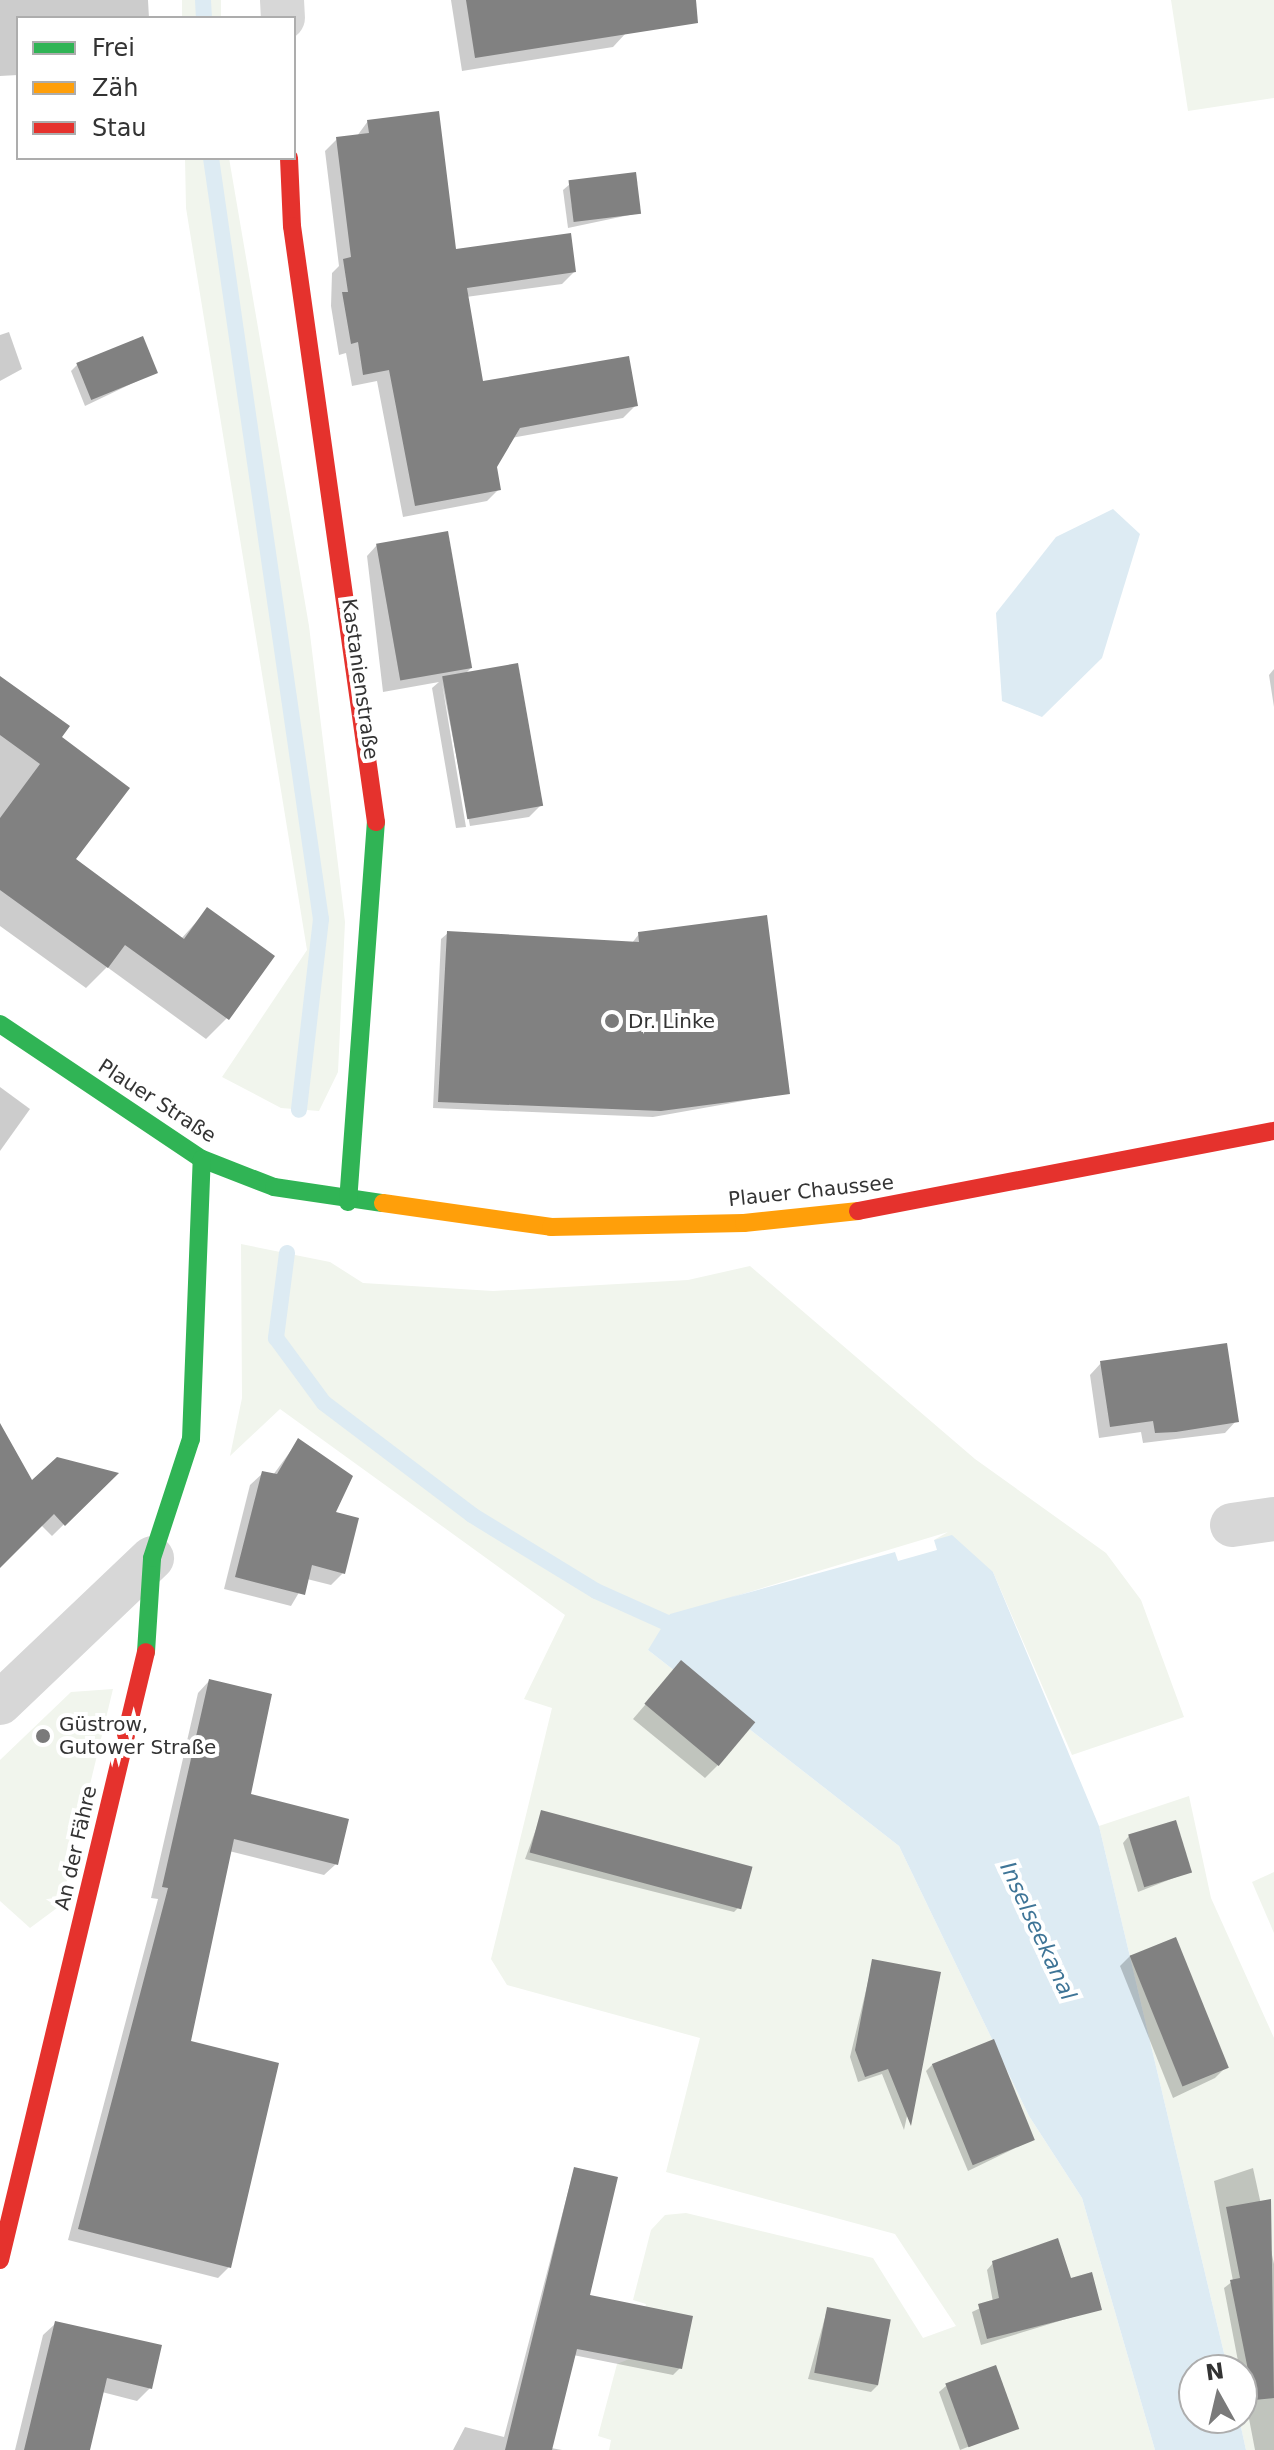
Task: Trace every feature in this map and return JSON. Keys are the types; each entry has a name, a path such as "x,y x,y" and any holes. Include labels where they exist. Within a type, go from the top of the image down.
{"street":[{"name":"Kastanienstraße","path":"289,160 292,226 376,807 376,896 348,1202"},
{"name":"Plauer Straße","path":"0,1024 202,1159 274,1187 348,1202"},
{"name":"Plauer Chaussee","path":"348,1202 551,1227 744,1223 868,1210 1274,1131"},
{"name":"An der Fähre","path":"0,2260 148,1643 152,1558 191,1439 202,1159"},
{"path":"0,1703 152,1558"}],"shaded area":[{"path":"182,0 221,0 221,16 182,16"},
{"path":"1171,0 1274,0 1274,98 1188,111"},
{"path":"185,160 229,160 309,626 345,922 338,1072 319,1111 281,1108 222,1077 307,950 186,208"},
{"path":"241,1244 330,1262 363,1283 493,1291 688,1280 750,1266 975,1459 1106,1553 1141,1600 1184,1717 1072,1755 993,1572 648,1650 899,1846 1029,2116 1082,2198 1155,2450 609,2450 611,2440 598,2436 617,2364 634,2357 646,2304 633,2300 651,2230 665,2215 686,2213 873,2258 923,2338 956,2326 895,2234 666,2172 700,2038 507,1985 491,1959 552,1708 524,1699 565,1615 280,1409 230,1456 242,1398"},
{"path":"113,1689 61,1905 30,1928 0,1901 0,1760 71,1692"},
{"path":"1189,1796 1211,1898 1274,2038 1274,2450 1246,2450 1242,2434 1258,2434 1258,2354 1224,2354 1099,1826"},
{"path":"1274,1872 1274,1933 1252,1882"}],"water":[{"path":"1113,509 1140,534 1102,658 1042,717 1002,701 996,613 1056,537"},
{"name":"Inselseekanal","path":"952,1535 993,1572 1099,1826 1224,2354 1178,2354 1178,2434 1242,2434 1246,2450 1155,2450 1082,2198 1029,2116 899,1846 648,1650 670,1614"}],"pier":[{"path":"948,1532 934,1540 937,1550 898,1561 895,1552 729,1598"}],"building":[{"path":"466,0 696,0 698,23 475,58"},
{"path":"439,111 456,249 571,233 576,272 467,288 483,381 629,356 638,406 520,428 497,467 501,490 415,506 389,370 363,375 358,342 351,344 342,292 348,292 343,259 351,257 336,137 369,133 367,120"},
{"path":"636,172 641,214 574,222 569,180"},
{"path":"143,336 158,373 91,400 76,363"},
{"path":"448,531 472,668 400,681 376,544"},
{"path":"518,663 543,806 467,819 442,676"},
{"path":"0,676 70,726 62,737 130,788 76,859 184,939 207,907 275,956 229,1020 125,945 108,968 0,890 0,818 40,764 0,735"},
{"name":"Dr. Linke","path":"767,915 790,1094 661,1111 438,1102 447,931 639,942 638,932"},
{"path":"1227,1343 1239,1422 1155,1433 1153,1421 1110,1427 1100,1361"},
{"path":"0,1423 32,1480 57,1457 119,1473 65,1526 54,1514 0,1568"},
{"path":"298,1438 353,1476 336,1512 359,1518 345,1574 312,1565 305,1595 235,1577 262,1471 277,1474"},
{"path":"681,1660 755,1722 719,1766 644,1704"},
{"path":"209,1679 272,1694 251,1794 349,1819 338,1865 234,1839 191,2041 279,2063 231,2268 78,2229 168,1888 162,1887"},
{"path":"541,1810 753,1867 741,1909 530,1853"},
{"path":"1176,1820 1192,1873 1144,1887 1128,1835"},
{"path":"1176,1937 1229,2068 1182,2086 1130,1956"},
{"path":"872,1959 941,1972 911,2126 888,2069 865,2077 855,2050"},
{"path":"994,2039 1035,2140 973,2165 932,2064"},
{"path":"574,2167 618,2177 590,2295 693,2316 682,2369 577,2349 552,2450 505,2450"},
{"path":"1271,2199 1274,2398 1258,2400 1258,2354 1245,2354 1230,2280 1240,2278 1226,2207"},
{"path":"1058,2238 1071,2278 1092,2272 1102,2310 987,2339 978,2304 999,2298 992,2261"},
{"path":"827,2307 891,2319 878,2385 814,2373"},
{"path":"55,2321 162,2345 152,2389 107,2378 90,2450 24,2450"},
{"path":"996,2365 1019,2429 969,2447 945,2383"}],"waterway":[{"path":"203,0 204,16"},
{"path":"211,160 321,919 299,1110"},
{"path":"287,1253 276,1338 324,1403 472,1515 596,1591 665,1622"}],"traffic: fast":[{"path":"348,1202 376,822"},
{"path":"0,1024 202,1159 274,1187 383,1203"},
{"path":"146,1652 152,1558 191,1439 202,1159"}],"traffic: slow":[{"path":"383,1203 551,1227 744,1223 858,1211"}],"traffic: jam":[{"path":"289,160 292,226 376,822"},
{"path":"858,1211 1274,1131"},
{"path":"0,2260 146,1652"}],"place":[{"name":"Dr. Linke","path":"612,1021"},
{"name":"Güstrow, Gutower Straße","path":"43,1736"}]}
